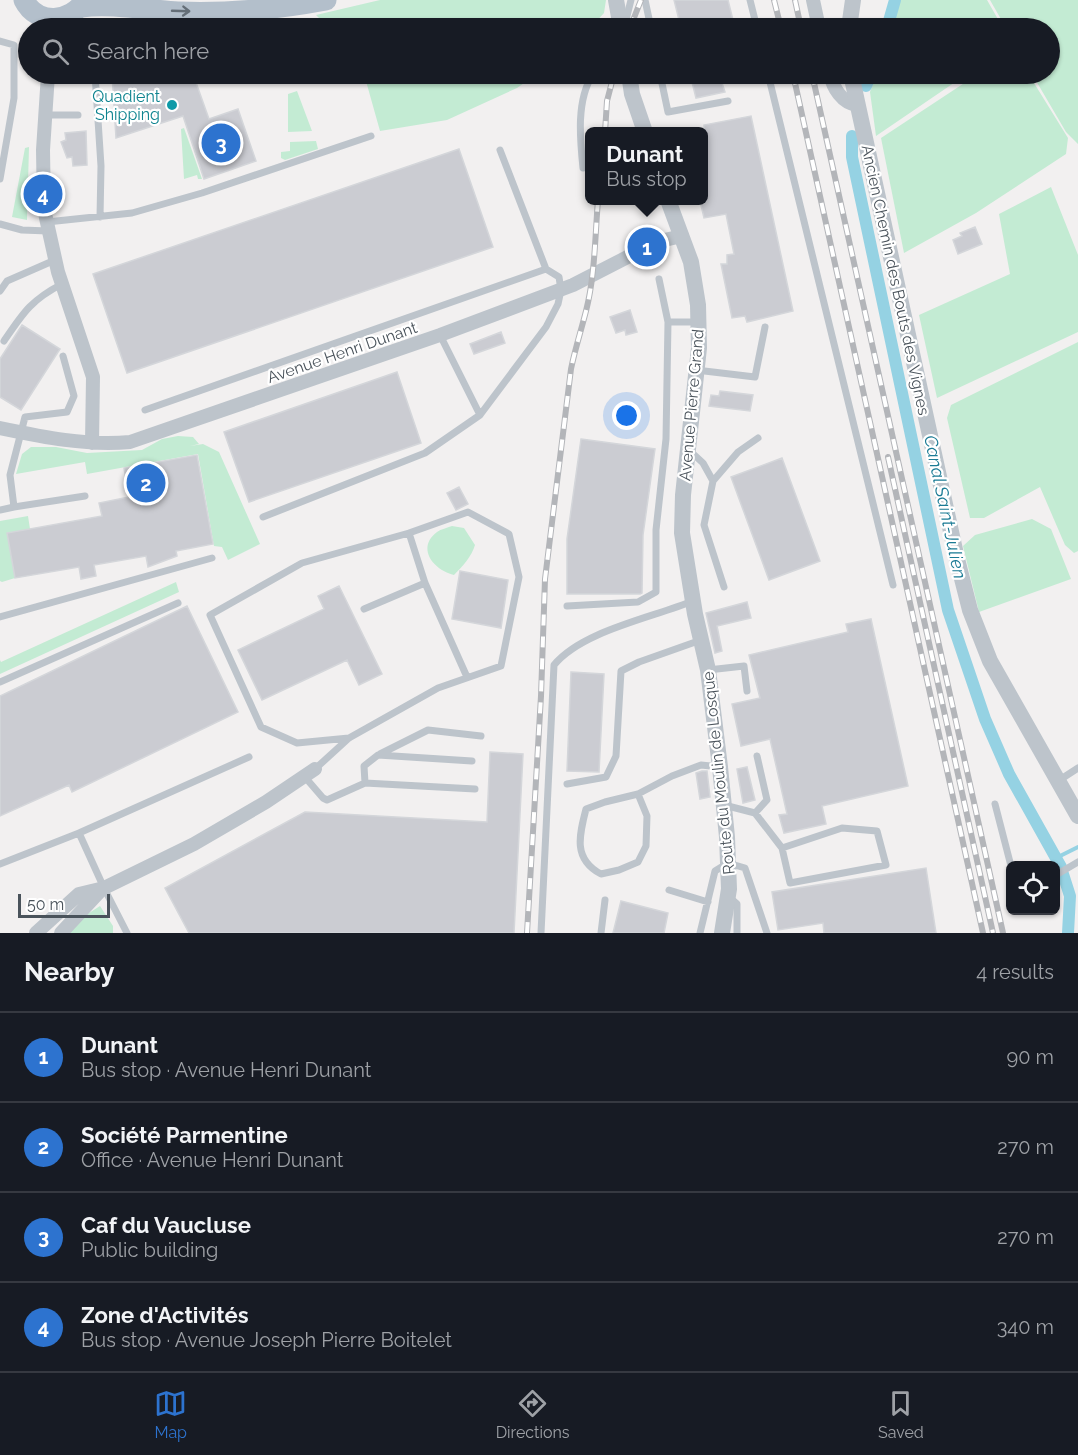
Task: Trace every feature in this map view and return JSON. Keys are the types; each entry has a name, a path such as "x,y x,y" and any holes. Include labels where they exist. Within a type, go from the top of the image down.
{"main road":[{"path":"24,0 33,12 63,17 129,6 177,12 217,11 326,0"}],"street":[{"path":"616,0 620,18"},
{"path":"813,0 817,18"},
{"path":"850,18 853,0"},
{"path":"47,84 43,184 47,226 62,284 93,377 92,443"},
{"path":"630,84 643,127"},
{"path":"835,84 843,100 857,105"},
{"name":"Ancien Chemin des Bouts des Vignes","path":"853,84 970,610 990,661 1078,816"},
{"name":"Avenue Pierre Grand","path":"670,205 691,262 698,305 696,369 682,533 694,607"},
{"name":"Avenue Henri Dunant","path":"0,428 92,443 130,442 440,335 561,290 647,247 682,236"},
{"name":"Route du Moulin de Losque","path":"694,607 708,670 724,805 728,896 722,933"},
{"path":"36,933 79,894 104,888 194,844 266,802 309,773"},
{"path":"61,933 104,888"}],"lane":[{"path":"625,18 631,0"},
{"path":"645,0 649,18"},
{"path":"750,0 754,18"},
{"path":"0,41 14,45 14,98 0,179"},
{"path":"96,84 101,166 100,218"},
{"path":"584,168 580,139 583,100 589,84"},
{"path":"662,84 668,112 728,101"},
{"path":"770,84 893,585"},
{"path":"45,114 78,114"},
{"path":"0,224 22,230 132,213 202,193 371,136"},
{"path":"263,517 424,453 480,415 546,327 558,304 561,290 559,277 546,269 500,150"},
{"path":"0,291 7,281 55,260"},
{"path":"145,411 546,269"},
{"path":"567,606 638,602 656,592 656,530 666,439 668,322 659,279"},
{"path":"4,341 27,307 48,291 62,284"},
{"path":"668,322 698,322"},
{"path":"696,369 755,377 765,327"},
{"path":"440,335 480,415"},
{"path":"14,507 10,475 25,417 67,412 74,396 63,356"},
{"path":"724,587 704,525 712,481 738,452 758,438"},
{"path":"688,449 703,463 712,481"},
{"path":"0,510 85,496"},
{"path":"349,738 297,743 261,728 210,615 302,563 409,533 468,512 509,534 519,578 501,666 438,688 349,738 309,773 323,798 327,800 365,783 476,789"},
{"path":"409,533 425,583 467,677"},
{"path":"0,617 212,558"},
{"path":"364,609 425,583"},
{"path":"0,682 178,603"},
{"path":"541,933 554,665 562,655 586,639 694,607"},
{"path":"567,784 606,777 616,756 621,671 639,662 701,640"},
{"path":"708,670 744,666 747,691"},
{"path":"365,783 364,766 378,755 428,730 481,736"},
{"path":"378,755 472,761"},
{"path":"754,813 767,800 757,756"},
{"path":"0,864 79,833 249,757"},
{"path":"638,794 647,816 646,846 638,862 620,870 601,874 589,868 580,854 585,809 638,794 672,776 701,765 720,767"},
{"path":"1058,781 1078,768"},
{"path":"995,804 1010,861"},
{"path":"724,805 754,813 782,848 790,883 886,865 877,831 842,828 782,848"},
{"path":"79,833 128,933"},
{"path":"700,933 716,871 728,863 745,868 767,933"},
{"path":"1060,873 1075,864"},
{"path":"669,890 708,902"},
{"path":"728,896 737,904 737,933"},
{"path":"601,933 604,900"}],"green space":[{"path":"380,0 606,0 604,13 599,18 319,18 316,15"},
{"path":"897,0 987,0 997,18 892,18"},
{"path":"990,0 1078,0 1078,144 1066,132 1038,84 1060,84 1060,18 1000,18"},
{"path":"367,84 523,84 447,120 380,131"},
{"path":"873,84 952,84 876,136 870,92"},
{"path":"963,84 1035,84 1068,138 1066,154 976,213 904,253 881,138"},
{"path":"297,91 312,131 288,132 288,94"},
{"path":"184,128 202,179 198,179 197,175 184,179 181,129"},
{"path":"316,141 318,149 285,160 281,158 281,152 290,151 290,142"},
{"path":"29,147 27,220 12,217 25,148"},
{"path":"1051,187 1078,255 1078,332 937,398 919,315 1010,274 999,214"},
{"path":"1078,342 1078,551 1074,553 1065,545 1040,487 984,518 970,518 947,418 951,405"},
{"path":"178,436 193,437 199,444 190,446 203,444 219,452 260,544 228,560 222,547 214,546 198,454 87,474 85,462 16,474 22,454 31,447 56,447 87,453 142,450 162,439"},
{"path":"28,516 30,529 7,533 15,578 2,582 0,581 0,521"},
{"path":"1032,519 1051,529 1071,579 979,612 963,546 975,535"},
{"path":"452,526 464,528 475,545 469,557 454,575 434,563 428,551 431,538 439,531"},
{"path":"176,582 179,592 0,674 0,660 1,662"},
{"path":"100,906 113,926 113,933 70,933 75,922"}],"building":[{"path":"674,0 728,0 732,18 678,18"},
{"path":"113,84 197,84 209,119 238,109 256,161 204,179 183,116 116,138"},
{"path":"692,84 722,84 725,92 696,98"},
{"path":"751,116 793,311 747,322 745,316 732,318 721,264 727,264 727,255 734,254 726,214 704,218 701,205 708,205 708,127 704,125"},
{"path":"86,131 87,165 73,166 72,157 67,158 61,142 66,140 65,133"},
{"path":"459,149 493,247 127,373 93,274"},
{"path":"975,227 982,244 958,254 953,240 962,236 960,233"},
{"path":"630,310 637,332 626,335 625,330 616,333 610,317"},
{"path":"22,325 60,349 21,410 0,397 0,359"},
{"path":"501,332 505,343 474,354 470,344"},
{"path":"397,372 421,443 249,502 224,432"},
{"path":"720,391 753,395 750,411 709,406 711,395 719,396"},
{"path":"581,439 655,449 643,535 642,593 640,594 567,594 567,539"},
{"path":"197,455 213,544 176,551 177,556 148,567 146,556 94,565 96,576 81,579 79,567 15,578 7,533 102,516 99,503 129,497 124,468"},
{"path":"782,458 820,561 769,580 731,477"},
{"path":"459,487 468,504 456,510 447,493"},
{"path":"460,571 508,580 501,628 452,619"},
{"path":"339,586 382,674 359,685 347,660 262,700 238,650 324,609 318,596"},
{"path":"747,602 751,618 717,626 722,651 715,653 706,613"},
{"path":"187,606 238,712 72,792 69,785 0,816 0,696"},
{"path":"871,619 908,786 822,806 826,824 784,833 779,815 787,814 770,739 741,746 732,704 760,698 749,655 848,632 846,624"},
{"path":"571,672 604,674 599,772 567,771"},
{"path":"490,752 523,754 514,933 189,933 165,888 305,812 487,822"},
{"path":"747,767 755,800 743,803 737,769"},
{"path":"707,771 710,797 700,799 696,773"},
{"path":"926,868 936,933 824,933 823,923 778,930 772,892"},
{"path":"621,901 668,913 664,933 613,933"}],"waterway":[{"name":"Canal Saint-Julien","path":"890,18 895,0"},
{"name":"Canal Saint-Julien","path":"852,136 852,157 948,610 985,719 1009,774 1061,867"},
{"path":"1056,858 1078,847"},
{"name":"Canal Saint-Julien","path":"1063,874 1070,896 1068,933"}],"railway":[{"path":"634,18 641,0"},
{"path":"774,0 778,18"},
{"path":"795,0 799,18"},
{"path":"605,127 607,101 611,84"},
{"path":"795,84 983,933"},
{"path":"814,84 1003,933"},
{"path":"527,933 541,696 545,579 571,369 591,284 598,205"},
{"path":"888,457 993,933"}],"place":[{"name":"Quadient Shipping","path":"172,105"},
{"name":"Caf du Vaucluse","path":"221,143"},
{"name":"Zone d'Activités","path":"43,194"},
{"name":"Dunant","path":"647,247"},
{"name":"Société Parmentine","path":"146,483"}]}
